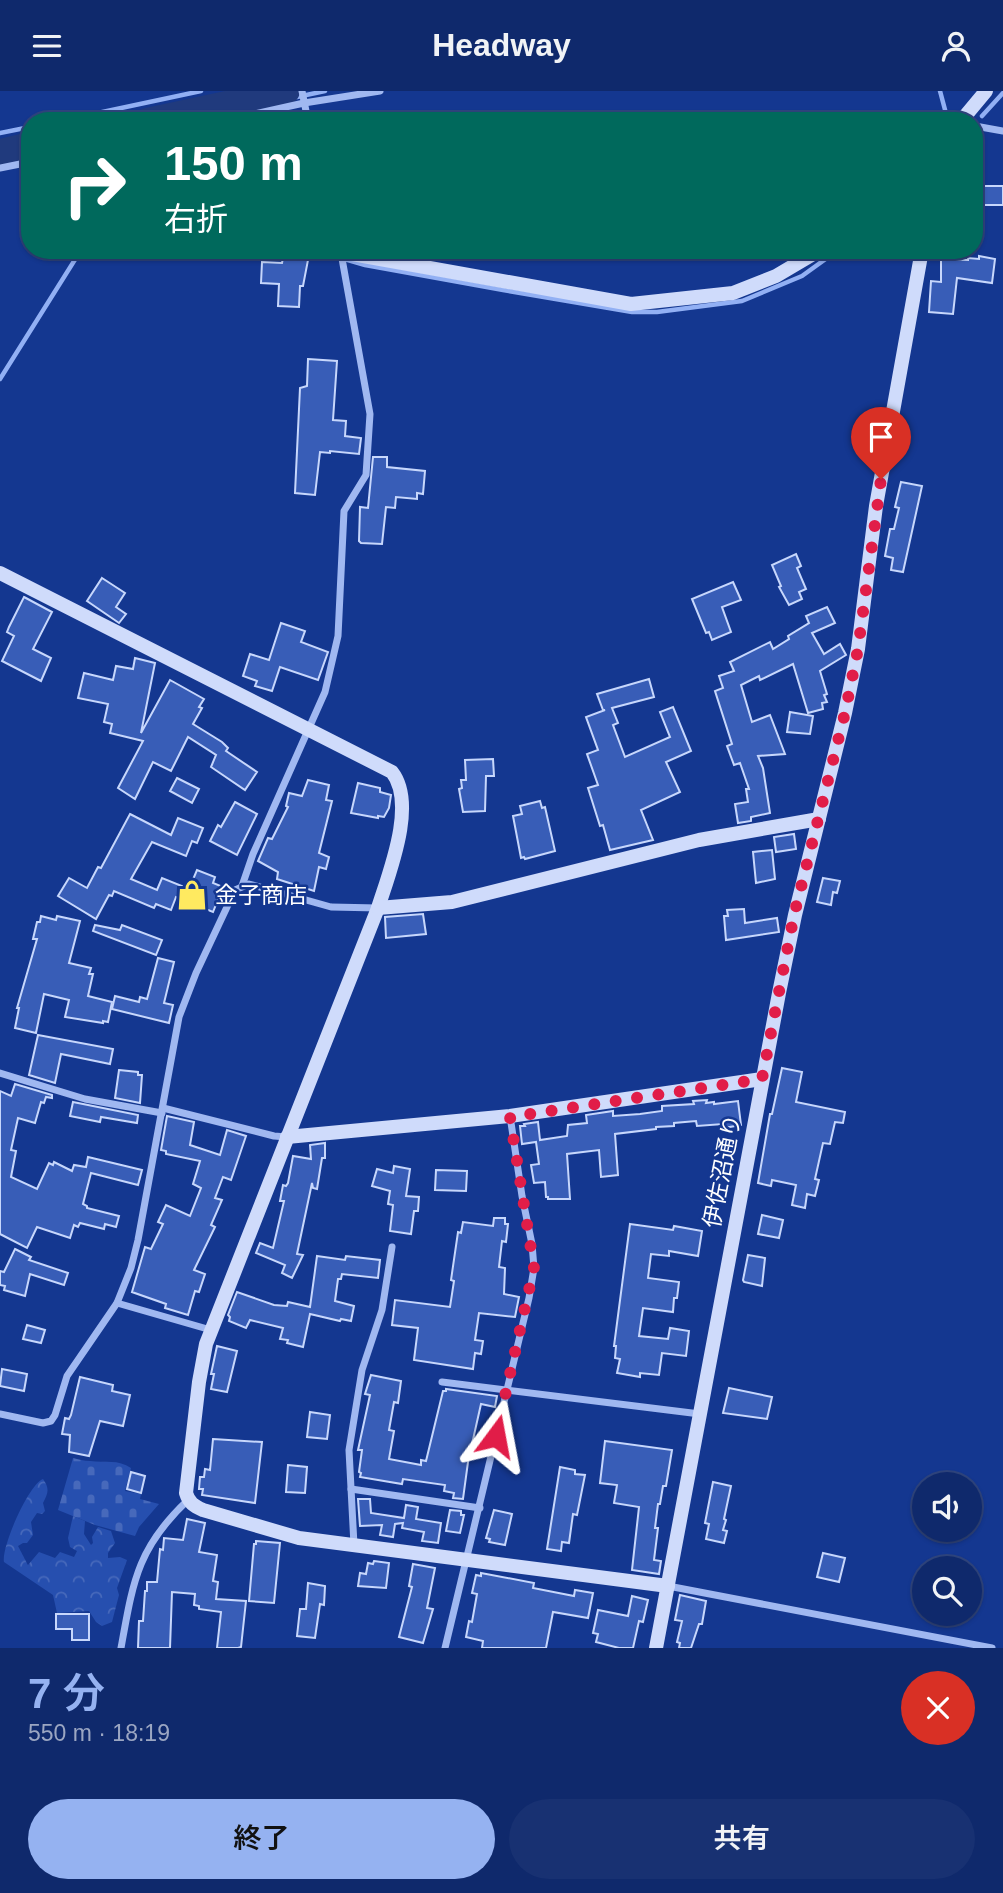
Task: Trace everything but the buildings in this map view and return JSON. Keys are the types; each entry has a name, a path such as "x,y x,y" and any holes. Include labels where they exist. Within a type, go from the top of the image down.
{"street":[{"path":"302,91 306,112"},
{"path":"263,112 380,91"},
{"path":"968,112 986,91"},
{"path":"983,127 1003,131"},
{"path":"0,168 21,164"},
{"path":"242,886 253,854 325,692 336,646 344,511 366,475 370,414 341,259"},
{"path":"384,259 631,304 733,293 776,275 804,259"},
{"name":"伊佐沼通り","path":"656,1648 794,915 845,713 858,649 876,506 920,259"},
{"path":"0,573 393,772 398,779 403,800 397,842 378,908 211,1330 199,1382 186,1493 193,1506 299,1538 668,1586 992,1648"},
{"path":"0,1414 43,1423 51,1421 67,1376 117,1303 131,1268 138,1240 179,1017 196,973 235,890 249,884 331,907 378,908 452,902 709,838 818,819"},
{"path":"0,1073 85,1099 162,1110 287,1137 510,1117 762,1079"},
{"path":"445,1648 480,1508 534,1268 510,1117"},
{"path":"354,1545 349,1450 362,1370 382,1310 392,1247"},
{"path":"117,1303 211,1330"},
{"path":"442,1382 700,1414"},
{"path":"351,1489 480,1508"},
{"path":"121,1648 132,1585 141,1560 160,1530 188,1500"}],"green space":[{"path":"73,1458 116,1462 131,1468 125,1491 141,1494 140,1499 159,1504 139,1527 135,1536 95,1525 58,1510"},
{"path":"43,1479 47,1488 43,1503 45,1511 42,1514 37,1513 31,1522 33,1535 27,1543 18,1546 28,1565 39,1552 55,1558 60,1552 74,1557 77,1551 70,1547 68,1538 73,1516 85,1521 84,1534 91,1545 98,1527 111,1531 115,1543 108,1553 108,1558 120,1557 127,1560 117,1588 119,1595 112,1622 102,1626 89,1611 57,1613 53,1595 4,1562 7,1543 17,1517 37,1483"}],"waterway":[{"path":"102,112 201,91"},
{"path":"189,112 287,91"},
{"path":"226,112 325,91"},
{"path":"940,91 946,112"},
{"path":"983,115 1003,93"},
{"path":"0,133 21,129"},
{"path":"0,152 21,147"},
{"path":"0,160 21,156"},
{"path":"0,379 75,259"},
{"path":"344,259 365,265 632,312 657,312 742,301 802,276 826,259"}],"place":[{"name":"金子商店","path":"192,895"}],"route":[{"path":"496,1436 534,1268 510,1117 762,1079 794,915 845,713 858,649 881,479"}]}
